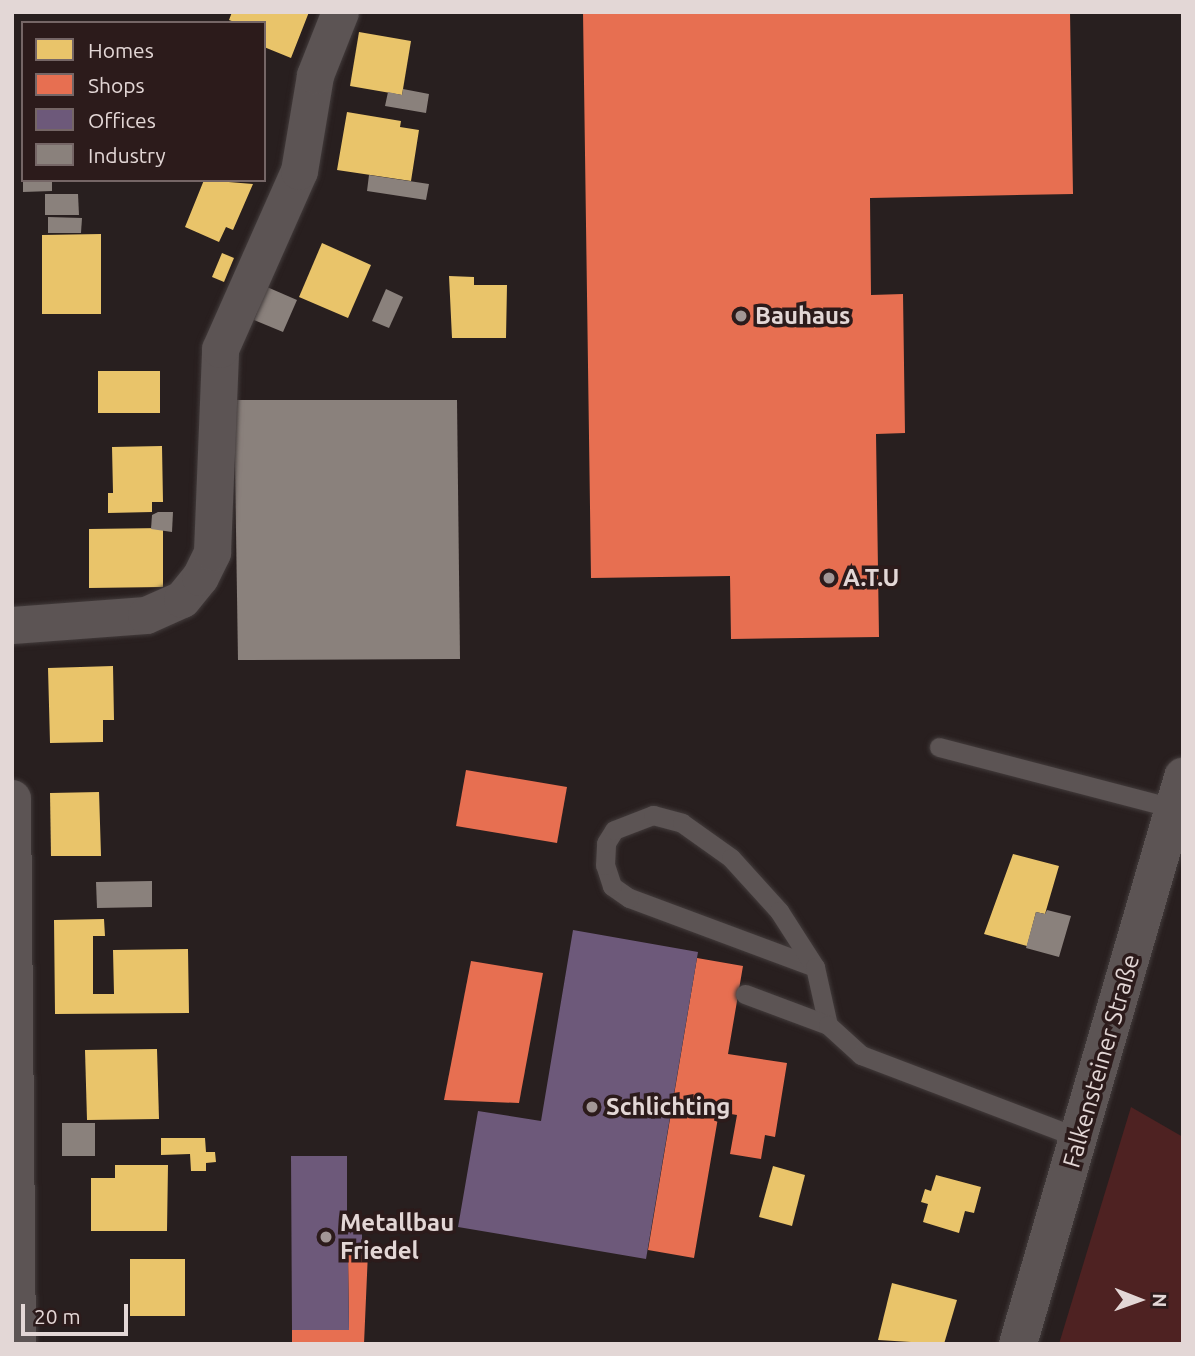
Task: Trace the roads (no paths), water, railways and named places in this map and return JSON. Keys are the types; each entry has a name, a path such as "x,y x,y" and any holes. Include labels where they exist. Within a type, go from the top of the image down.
{"main road":[{"name":"Falkensteiner Straße","path":"1018,1344 1178,793"}],"street":[{"path":"12,625 146,615 182,599 200,578 212,552 220,349 299,172 315,75 340,12"},
{"path":"12,798 17,1344"}],"lane":[{"path":"939,747 1178,793"},
{"path":"815,967 629,898 612,886 604,865 606,843 614,830 635,818 653,815 682,822 732,858 779,911 815,967 828,1025"},
{"path":"745,994 828,1025 862,1055 1079,1139"}],"place":[{"name":"Bauhaus","path":"741,316"},
{"name":"A.T.U","path":"829,578"},
{"name":"Schlichting","path":"592,1107"},
{"name":"Metallbau Friedel","path":"326,1237"}]}
